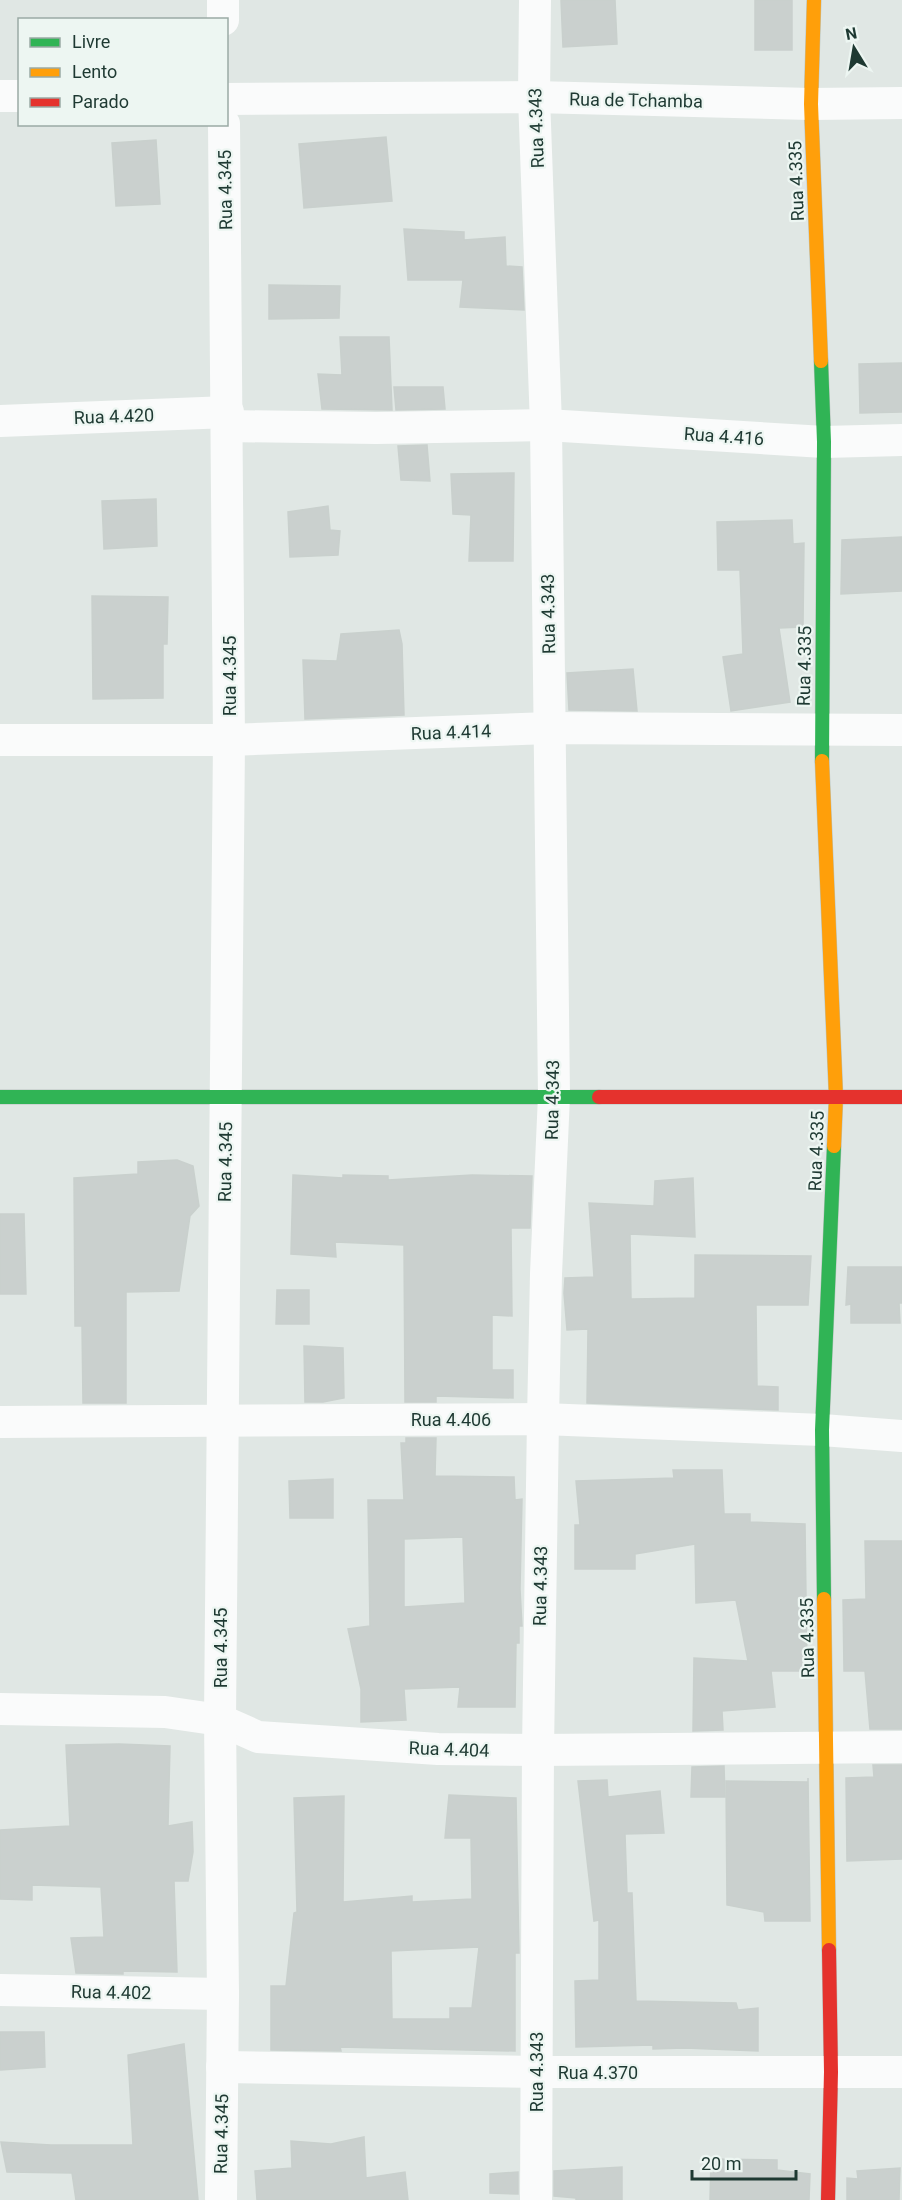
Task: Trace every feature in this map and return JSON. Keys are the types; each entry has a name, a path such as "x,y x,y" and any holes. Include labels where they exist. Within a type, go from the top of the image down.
{"street":[{"path":"223,0 223,18"},
{"name":"Rua 4.343","path":"535,0 534,97 546,425 554,1096 546,1274 543,1419 538,1750 536,2200"},
{"name":"Rua 4.335","path":"814,0 810,104 824,442 821,730 836,1097 822,1430 831,2072 828,2200"},
{"path":"0,96 18,96"},
{"name":"Rua de Tchamba","path":"228,99 534,97 810,104 902,103"},
{"name":"Rua 4.345","path":"221,2200 223,1994 220,1720 229,740 224,126"},
{"name":"Rua 4.420","path":"0,421 227,419 376,428 546,425"},
{"name":"Rua 4.416","path":"546,425 824,442 902,440"},
{"name":"Rua 4.414","path":"0,740 229,740 549,728 902,730"},
{"path":"0,1097 902,1097"},
{"name":"Rua 4.406","path":"0,1422 543,1419 822,1430 902,1436"},
{"name":"Rua 4.404","path":"0,1709 165,1712 220,1720 258,1737 438,1749 902,1747"},
{"name":"Rua 4.402","path":"0,1990 223,1994"},
{"name":"Rua 4.370","path":"222,2067 536,2072 902,2072"}],"building":[{"path":"561,0 615,0 617,44 563,47"},
{"path":"755,0 792,0 792,50 755,50"},
{"path":"386,137 392,201 304,208 299,144"},
{"path":"156,140 160,204 116,206 112,143"},
{"path":"404,229 464,232 464,240 505,237 506,266 522,267 524,310 460,307 463,280 408,280"},
{"path":"269,285 340,286 339,318 269,319"},
{"path":"340,337 389,337 392,410 322,409 318,374 342,375"},
{"path":"902,363 902,412 860,413 859,364"},
{"path":"394,387 443,387 445,409 396,410"},
{"path":"427,445 430,481 401,480 398,446"},
{"path":"514,473 513,561 469,561 471,515 453,514 451,474"},
{"path":"156,499 157,546 104,549 102,501"},
{"path":"328,506 330,530 340,531 338,555 290,557 288,512"},
{"path":"792,520 793,544 804,543 803,627 779,628 790,702 731,711 723,657 743,654 740,570 718,570 717,522"},
{"path":"902,537 902,591 841,594 842,540"},
{"path":"92,596 168,597 167,644 163,644 163,698 93,699"},
{"path":"399,630 402,644 404,715 305,719 303,660 337,661 341,634"},
{"path":"633,669 637,711 569,710 567,673"},
{"path":"177,1160 193,1166 199,1206 190,1216 179,1291 126,1292 126,1403 83,1403 82,1326 75,1326 74,1178 138,1174 138,1162"},
{"path":"293,1175 343,1178 343,1175 388,1176 388,1180 472,1175 532,1176 530,1228 511,1228 512,1316 492,1315 492,1370 513,1370 513,1398 436,1396 436,1402 405,1402 404,1245 335,1242 336,1257 291,1254"},
{"path":"693,1178 695,1237 630,1234 631,1299 695,1298 695,1255 811,1256 808,1305 756,1305 757,1386 778,1387 778,1410 587,1403 588,1329 567,1330 564,1293 565,1278 594,1277 589,1203 654,1206 655,1181"},
{"path":"0,1214 24,1214 26,1294 0,1294"},
{"path":"848,1267 902,1267 900,1323 851,1323 851,1304 846,1305"},
{"path":"277,1290 309,1290 309,1324 276,1324"},
{"path":"304,1346 343,1348 344,1398 323,1402 305,1402"},
{"path":"406,1438 436,1438 435,1476 514,1477 515,1500 522,1499 520,1589 522,1626 519,1626 519,1643 516,1643 515,1707 458,1707 460,1687 404,1689 406,1720 361,1722 361,1689 348,1629 370,1626 368,1500 404,1500 401,1443 406,1443","holes":["463,1537 465,1603 404,1607 404,1539"]},
{"path":"673,1470 722,1470 724,1514 750,1514 750,1522 805,1524 807,1671 771,1671 775,1707 722,1711 723,1730 693,1731 694,1658 748,1661 736,1600 696,1603 695,1544 635,1554 635,1569 575,1569 575,1525 580,1525 576,1481 674,1478"},
{"path":"333,1479 333,1518 290,1518 289,1481"},
{"path":"865,1541 902,1541 902,1729 870,1729 865,1671 844,1671 843,1600 866,1599"},
{"path":"66,1745 170,1746 168,1826 192,1822 193,1852 188,1881 174,1881 177,1972 76,1973 71,1938 104,1937 101,1887 32,1885 32,1900 0,1899 0,1830 70,1826"},
{"path":"873,1765 902,1765 902,1859 847,1861 846,1778 874,1777"},
{"path":"724,1766 725,1797 691,1797 692,1767"},
{"path":"808,1778 810,1921 765,1921 764,1912 727,1905 726,1781 808,1782"},
{"path":"607,1780 608,1797 660,1791 664,1833 625,1834 627,1893 632,1893 636,2001 736,2003 738,2010 758,2008 758,2051 653,2049 653,2045 576,2047 575,1981 599,1980 599,1920 594,1921 578,1781"},
{"path":"449,1795 516,1798 519,1953 515,1953 515,2051 340,2047 341,2051 271,2050 271,1986 286,1986 294,1913 297,1912 294,1798 344,1796 343,1902 412,1896 412,1902 472,1899 471,1838 445,1838","holes":["479,1947 472,2008 450,2008 450,2019 392,2019 391,1951"]},
{"path":"0,2032 44,2032 45,2067 0,2070"},
{"path":"184,2044 198,2200 76,2200 72,2173 7,2172 1,2142 51,2145 133,2145 128,2055"},
{"path":"364,2137 366,2178 405,2172 408,2200 257,2200 255,2171 292,2168 291,2141 331,2144"},
{"path":"711,2159 777,2160 777,2170 810,2174 809,2200 710,2200"},
{"path":"622,2167 622,2200 576,2200 576,2198 554,2196 554,2171"},
{"path":"900,2168 899,2200 847,2200 847,2178 858,2179 857,2171"},
{"path":"518,2172 518,2194 490,2193 490,2174"}],"traffic: fast":[{"path":"821,361 824,442 822,761"},
{"path":"0,1097 599,1097"},
{"path":"824,1599 822,1430 834,1146"}],"traffic: slow":[{"path":"814,0 811,104 821,361"},
{"path":"822,761 836,1097 834,1146"},
{"path":"824,1599 829,1950"}],"traffic: jam":[{"path":"599,1097 902,1097"},
{"path":"828,2200 831,2072 829,1950"}]}
